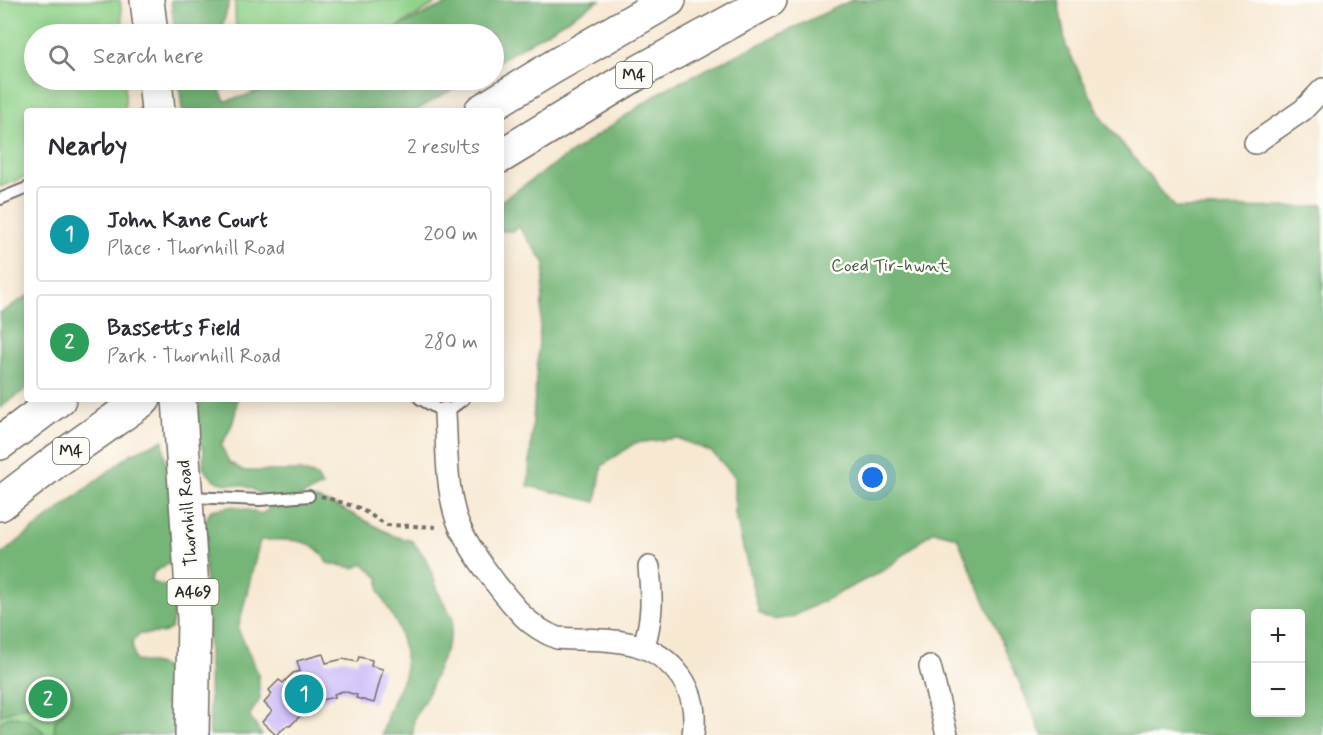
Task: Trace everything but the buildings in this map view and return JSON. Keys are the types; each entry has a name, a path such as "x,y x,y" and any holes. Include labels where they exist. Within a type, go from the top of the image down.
{"main road":[{"path":"147,0 150,24"},
{"path":"486,108 669,0"},
{"name":"M4","path":"504,154 639,72 770,0"},
{"path":"156,90 158,108"},
{"path":"0,443 55,402"},
{"name":"M4","path":"0,504 140,402"},
{"name":"Thornhill Road","path":"179,402 194,618 192,735"}],"street":[{"path":"1255,143 1303,110 1323,89"},
{"path":"445,413 451,494 460,527 472,549 524,616 547,634 558,638 611,640 644,646 660,655 673,666 691,696 694,714 693,735"},
{"path":"644,646 652,610 649,567"},
{"path":"930,666 947,735"}],"lane":[{"path":"0,199 24,189"},
{"path":"425,402 445,413 460,402"},
{"path":"187,496 260,500 309,496"}],"path":[{"path":"309,496 322,496 359,508 387,525 460,527"}],"green space":[{"path":"0,0 120,0 123,24 24,24 24,90 125,90 125,108 24,108 24,177 0,187"},
{"path":"171,0 230,0 223,24 174,24"},
{"path":"235,0 441,0 402,24 236,24"},
{"path":"459,0 600,0 504,58 504,24 405,24 432,10"},
{"name":"Coed Tir-hwnt","path":"852,0 1058,0 1066,46 1102,119 1175,208 1310,207 1323,204 1323,735 1042,735 957,537 933,531 886,569 792,617 773,620 759,613 735,514 735,477 712,452 677,438 635,443 602,466 596,502 528,486 545,263 518,226 512,231 504,231 504,199 665,89"},
{"path":"180,90 220,90 225,101 264,90 451,90 420,108 182,108"},
{"path":"251,90 264,90 253,94"},
{"path":"24,298 24,390 0,408 0,313"},
{"path":"202,402 237,402 232,423 221,445 229,462 244,471 300,471 316,476 322,486 292,501 317,499 341,508 394,536 412,541 424,556 439,594 453,619 450,638 427,696 414,718 413,735 382,735 389,710 405,674 405,652 397,624 379,592 379,578 364,564 354,568 327,563 315,548 299,541 260,540 238,629 258,673 260,699 249,716 262,735 210,735 203,526 211,510 234,506 262,514 276,503 250,488 220,483 203,468 204,449 198,441 196,432 199,404"},
{"path":"163,440 171,483 174,560 154,572 151,582 170,587 174,602 173,619 171,629 163,633 140,634 132,642 135,661 153,663 165,668 173,674 178,683 178,735 54,735 55,721 72,698 68,685 59,679 31,703 0,715 0,555 131,454"},
{"path":"95,596 98,735 0,735 0,663"},
{"path":"10,716 29,720 43,731 43,735 0,735 0,723"}],"place":[{"name":"John Kane Court","path":"304,694"},
{"name":"Bassetts Field","path":"48,699"}]}
